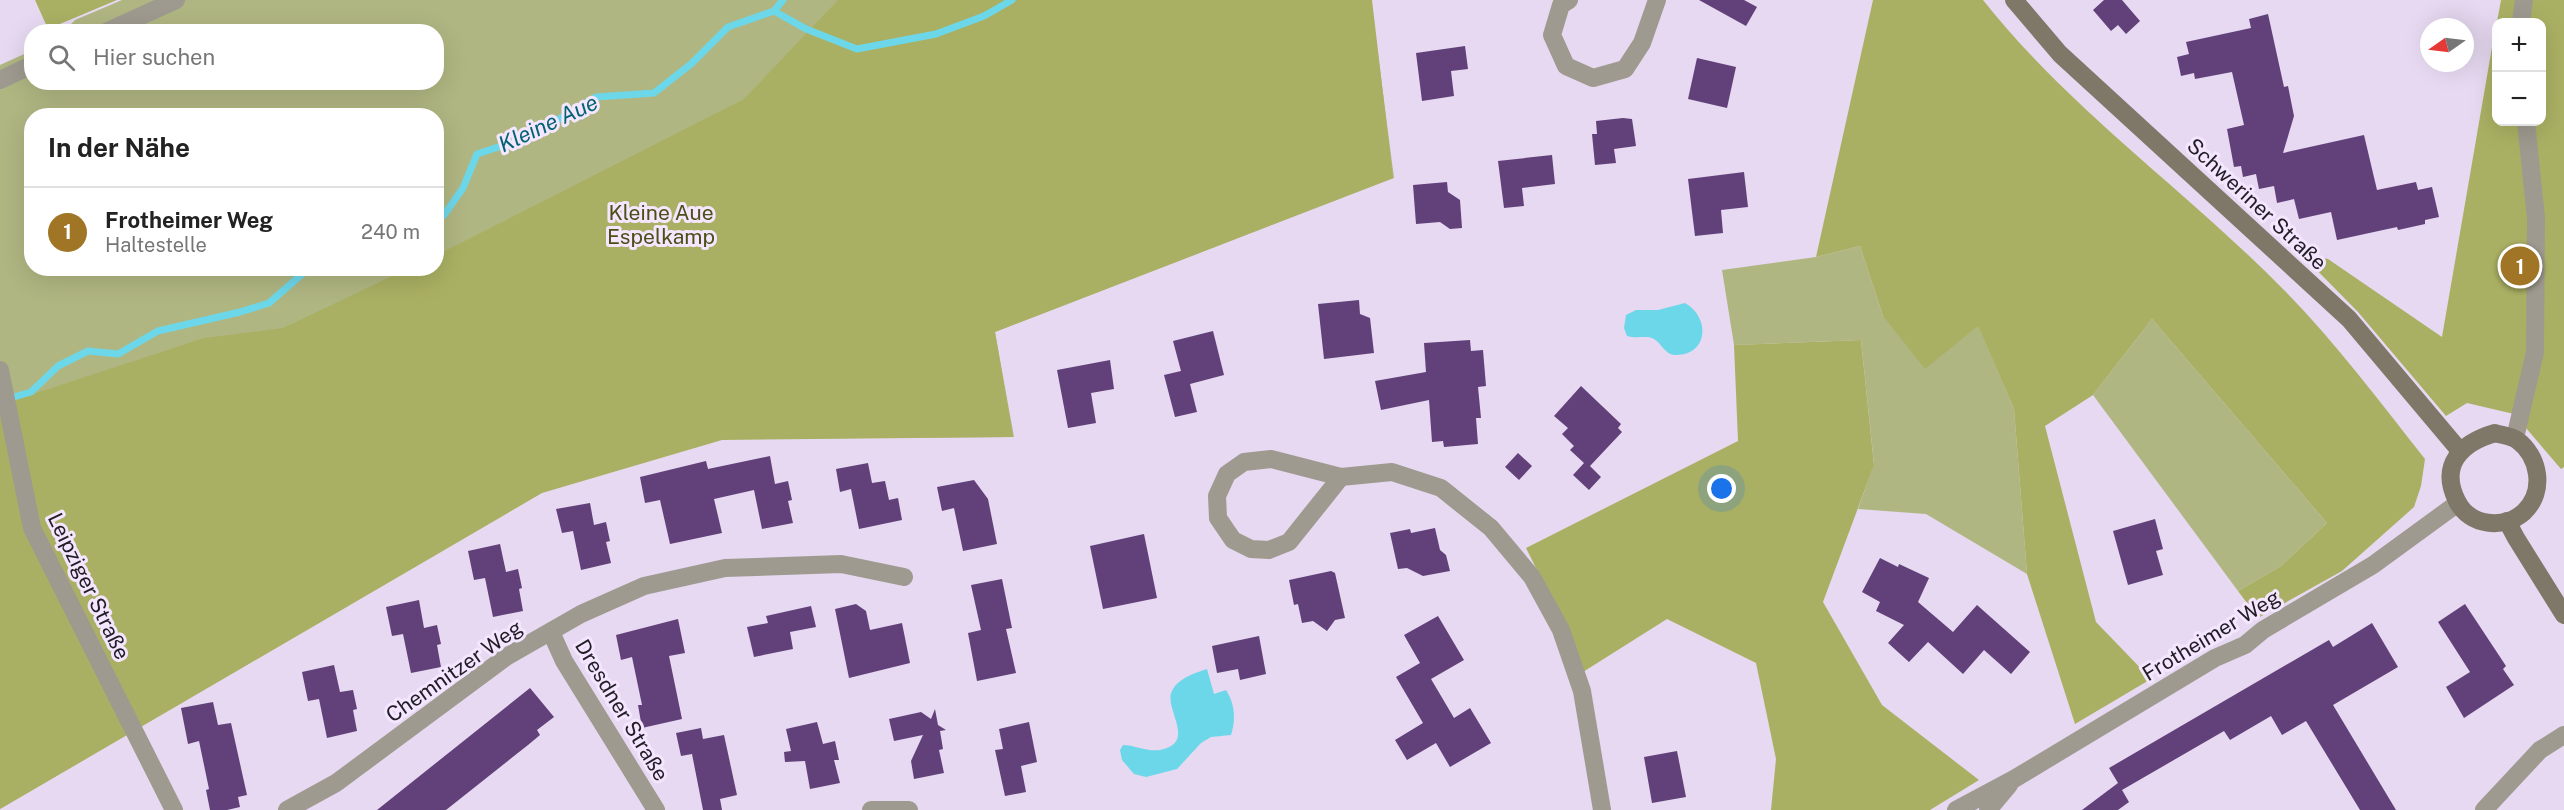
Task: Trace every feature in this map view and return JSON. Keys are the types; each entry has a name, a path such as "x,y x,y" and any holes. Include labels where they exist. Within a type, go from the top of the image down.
{"street":[{"path":"124,24 176,0"},
{"path":"1569,0 1562,5 1552,35 1566,66 1593,78 1624,69 1642,44 1657,0"},
{"name":"Schweriner Straße","path":"2014,0 2060,54 2349,319 2460,451"},
{"path":"2522,18 2524,0"},
{"path":"0,80 24,69"},
{"path":"2515,438 2535,352 2536,219 2526,126"},
{"name":"Leipziger Straße","path":"2,377 33,528 174,810"},
{"path":"2494,433 2515,438 2531,453 2538,473 2535,495 2524,512 2507,521 2493,524 2479,522 2468,515 2458,503 2452,489 2451,476 2454,463 2460,451 2476,438 2494,433"},
{"path":"1341,477 1289,542 1269,550 1251,549 1233,540 1218,518 1216,496 1227,474 1244,462 1271,459 1341,477 1392,472 1441,488 1491,528 1532,577 1561,630 1582,691 1602,810"},
{"name":"Frotheimer Weg","path":"1956,810 2013,779 2215,658 2245,645 2263,630 2373,565 2458,503"},
{"path":"2507,521 2564,615"},
{"name":"Chemnitzer Weg","path":"287,810 336,783 506,657 581,614 644,586 724,568 841,564 904,577"},
{"name":"Dresdner Straße","path":"551,632 564,661 656,810"},
{"path":"2484,810 2540,750 2564,735"},
{"name":"Frotheimer Weg","path":"1988,810 2013,779"},
{"path":"871,810 909,810"}],"green space":[{"path":"35,0 117,0 60,24 46,24"},
{"name":"Kleine Aue Espelkamp","path":"122,0 1371,0 1394,178 995,332 1014,437 723,439 543,492 0,809 0,65 24,54 24,90 444,90 444,24 71,24 75,20"},
{"name":"Kleine Aue Espelkamp","path":"838,0 1372,0 1393,178 995,332 1013,437 722,440 542,493 0,809 0,401 36,393 204,338 283,328 392,276 444,276 444,251 744,99"},
{"path":"1873,0 1983,0 2053,78 2285,291 2340,352 2425,459 2421,486 2414,507 2342,571 2258,618 2238,591 2281,566 2327,523 2152,319 2093,395 2045,426 2096,622 2151,679 2075,724 2027,574 2014,409 1978,326 1925,369 1883,316 1860,246 1816,257"},
{"path":"2501,0 2564,0 2564,467 2561,469 2514,414 2467,403 2446,416 2358,312 2300,253 2328,259 2442,337 2492,47 2492,126 2546,126 2546,18 2498,18"},
{"path":"1860,246 1883,316 1978,325 2014,409 2027,574 1926,514 1858,509 1874,464 1861,340 1734,345 1722,270 1816,257"},
{"path":"2152,319 2327,523 2281,566 2238,591 2093,395"},
{"path":"1861,340 1874,465 1823,602 1882,705 1979,780 1930,810 1771,810 1776,759 1756,663 1667,619 1583,672 1566,628 1526,548 1738,441 1734,345"}],"water":[{"path":"1685,303 1699,317 1702,326 1700,343 1695,349 1687,353 1672,355 1651,338 1627,336 1624,328 1626,315 1636,310 1658,310"},
{"path":"1207,669 1214,694 1226,690 1233,706 1234,724 1231,735 1211,737 1201,743 1177,769 1146,777 1134,774 1122,760 1120,750 1123,745 1155,750 1171,746 1177,740 1178,733 1170,698 1172,691 1183,679"}],"building":[{"path":"1699,0 1744,0 1757,7 1746,26"},
{"path":"2104,0 2122,0 2140,21 2126,34 2118,25 2111,31 2093,10"},
{"path":"2268,14 2284,87 2288,86 2294,116 2283,153 2364,135 2377,190 2416,182 2418,190 2432,187 2439,217 2425,220 2425,224 2398,230 2397,227 2337,240 2331,212 2299,219 2294,199 2277,203 2274,186 2259,189 2256,174 2243,177 2241,166 2234,167 2227,129 2244,125 2232,72 2195,79 2194,73 2181,76 2177,57 2189,54 2186,42 2251,28 2249,19"},
{"path":"1465,46 1468,69 1451,71 1454,96 1422,101 1416,53"},
{"path":"1697,58 1736,67 1727,108 1688,99"},
{"path":"1632,119 1636,146 1614,149 1616,163 1595,165 1592,134 1597,134 1596,121"},
{"path":"1552,155 1555,184 1522,188 1524,206 1504,208 1498,161"},
{"path":"1744,172 1748,207 1721,210 1723,233 1695,236 1688,179"},
{"path":"1447,182 1448,192 1460,200 1462,228 1450,229 1440,222 1416,224 1413,185"},
{"path":"1359,300 1360,314 1370,318 1374,353 1324,359 1318,304"},
{"path":"1213,331 1224,375 1190,384 1197,412 1175,417 1164,375 1181,371 1173,341"},
{"path":"1470,340 1471,351 1483,350 1486,386 1478,387 1481,418 1476,418 1478,444 1444,447 1443,441 1432,442 1429,400 1381,410 1375,381 1426,372 1424,343"},
{"path":"1110,360 1114,389 1091,393 1096,423 1068,428 1057,370"},
{"path":"1581,386 1621,424 1618,428 1622,432 1590,466 1601,477 1589,490 1573,475 1584,463 1570,450 1574,446 1562,434 1568,428 1554,416"},
{"path":"1518,453 1532,466 1519,480 1505,467"},
{"path":"770,456 775,484 788,481 792,500 788,501 793,523 762,529 754,490 714,499 722,533 670,544 660,500 645,503 640,477 706,461 708,469"},
{"path":"868,463 872,483 885,481 889,500 898,498 902,520 859,529 851,489 840,492 836,469"},
{"path":"974,480 988,499 997,544 963,551 954,508 942,511 937,487"},
{"path":"590,503 594,525 606,522 610,541 606,542 611,563 581,570 573,531 562,533 556,509"},
{"path":"2155,519 2163,549 2156,551 2163,575 2128,585 2113,531"},
{"path":"1435,528 1440,550 1446,555 1450,571 1423,576 1407,568 1398,569 1390,533 1410,529 1411,533"},
{"path":"1144,534 1157,598 1103,609 1090,546"},
{"path":"500,544 506,572 518,569 523,611 493,617 485,578 474,580 468,551"},
{"path":"1880,558 1929,578 1918,602 1953,632 1977,605 2030,652 2011,674 1984,650 1963,674 1928,642 1909,662 1888,643 1904,625 1876,611 1880,602 1862,592"},
{"path":"1331,571 1335,573 1345,618 1335,620 1327,631 1313,621 1302,623 1298,604 1294,605 1289,580"},
{"path":"1002,579 1012,628 1006,629 1016,673 977,681 968,633 981,630 971,585"},
{"path":"419,600 424,628 437,625 441,644 437,645 441,667 411,673 403,634 392,636 386,607"},
{"path":"856,604 866,611 870,630 902,623 910,663 849,678 835,609"},
{"path":"2465,604 2506,666 2503,669 2514,685 2464,718 2446,687 2470,672 2438,622"},
{"path":"811,606 816,627 790,632 793,649 754,657 747,627 768,623 766,616"},
{"path":"1438,616 1464,660 1431,679 1454,718 1470,708 1491,743 1450,767 1436,743 1407,760 1395,740 1423,723 1396,677 1420,663 1404,635"},
{"path":"678,619 685,653 669,656 682,719 642,728 638,705 642,705 632,657 621,660 616,635"},
{"path":"2372,623 2398,667 2333,705 2396,810 2360,810 2306,721 2282,735 2271,716 2230,740 2224,731 2122,790 2129,802 2118,810 2082,810 2118,783 2109,768 2329,640 2333,647"},
{"path":"1259,636 1266,674 1240,680 1238,669 1217,673 1212,646"},
{"path":"334,665 340,692 353,690 357,709 353,710 357,731 327,738 319,699 308,701 302,672"},
{"path":"530,688 554,717 537,730 540,735 528,745 446,810 377,810"},
{"path":"213,702 218,725 231,723 247,795 238,797 240,807 227,810 210,810 206,790 209,789 199,741 188,744 181,708"},
{"path":"935,709 938,725 946,730 940,731 943,749 939,750 944,773 914,779 911,761 923,735 894,741 889,719 921,712 931,719"},
{"path":"817,722 823,744 835,741 839,760 834,760 840,783 810,789 805,761 785,762 784,752 791,751 786,729"},
{"path":"1029,722 1037,762 1021,766 1026,792 1005,796 995,750 1003,749 999,729"},
{"path":"701,728 703,739 724,735 737,795 720,799 722,810 703,810 692,754 681,756 676,733"},
{"path":"1677,751 1686,797 1652,803 1644,757"}],"waterway":[{"path":"774,11 783,0"},
{"name":"Kleine Aue","path":"444,215 463,188 477,154 529,137 596,97 654,93 691,64 728,27 774,11 806,29 857,49 936,34 984,16 1012,0"},
{"name":"Kleine Aue","path":"7,399 31,392 58,366 88,351 118,354 158,331 269,303 300,276"}],"place":[{"name":"Frotheimer Weg","path":"2520,266"}]}
